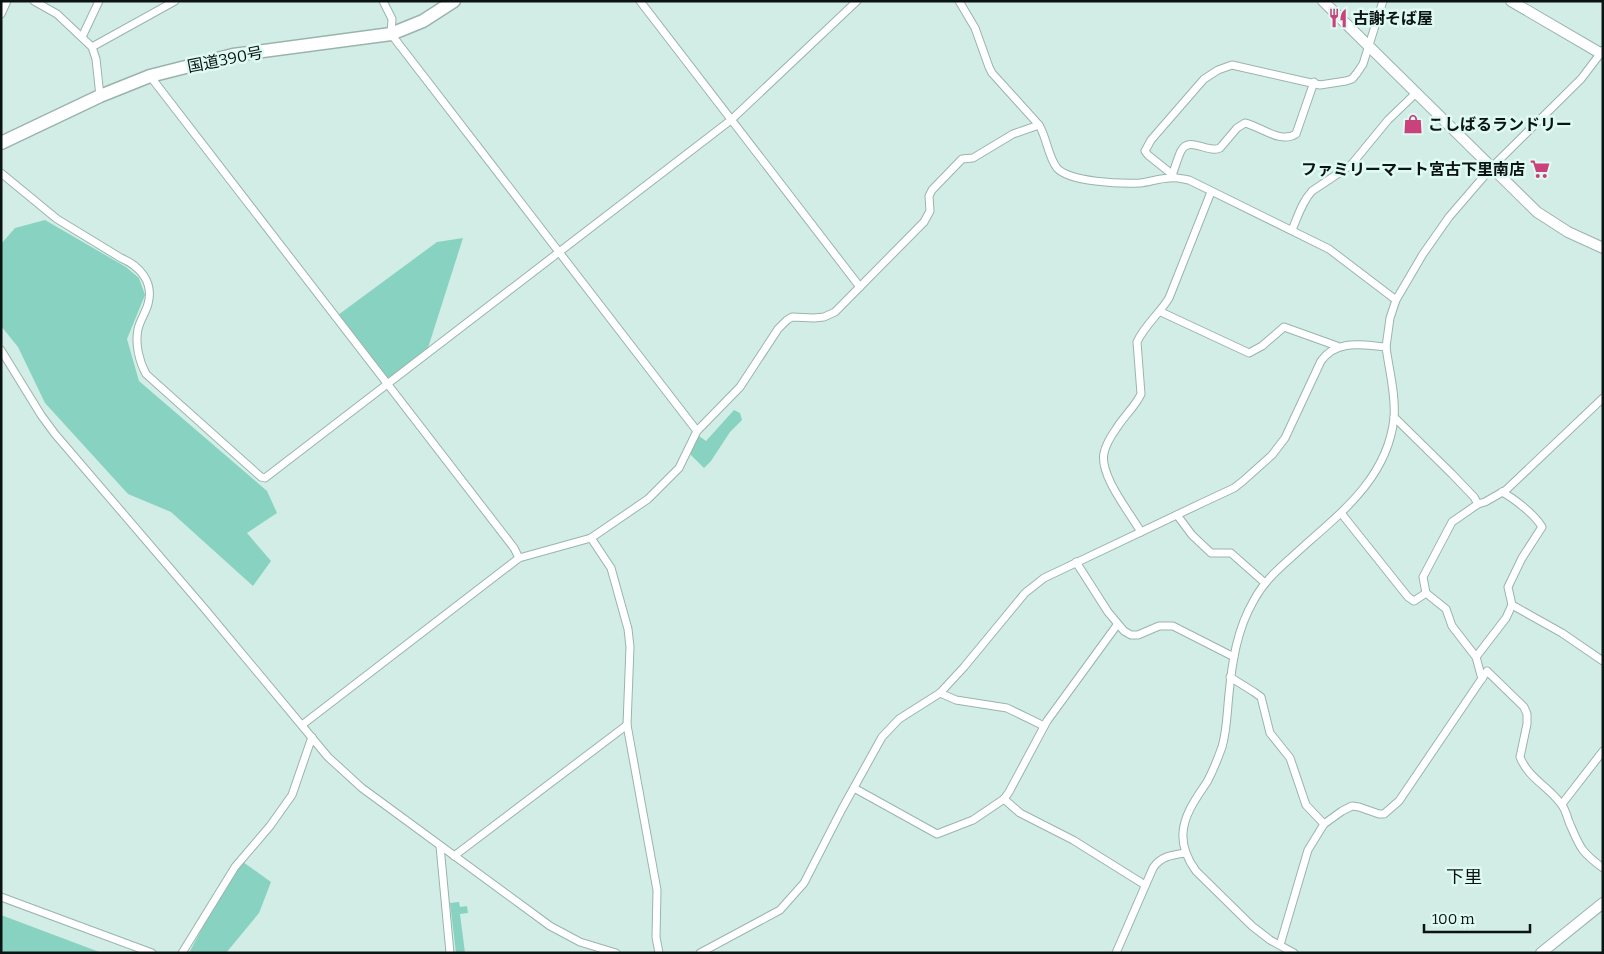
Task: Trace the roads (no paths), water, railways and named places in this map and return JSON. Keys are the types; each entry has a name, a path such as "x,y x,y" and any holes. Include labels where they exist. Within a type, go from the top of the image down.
{"highway":[{"name":"国道390号","path":"1,143 100,96 150,76 233,55 391,34 423,21 454,1"}],"street":[{"path":"1,14 7,1"},
{"path":"34,1 57,14 92,47 96,59 100,96"},
{"path":"82,37 99,1"},
{"path":"92,47 174,1"},
{"path":"383,1 392,19 391,34 697,430"},
{"path":"640,1 860,287"},
{"path":"1,172 57,219 113,254 130,262 144,273 150,294 138,332 138,349 143,369 261,477 265,478 731,120 857,1"},
{"path":"958,1 975,28 992,73 1039,126 1043,132 1054,164 1059,170 1069,175 1086,179 1140,183 1172,176 1189,180 1330,249 1396,300"},
{"path":"1323,1 1537,212 1568,232 1603,248"},
{"path":"1172,176 1145,151 1151,140 1195,91 1204,78 1232,65 1314,82 1320,85 1352,79 1363,64 1383,1"},
{"path":"1294,953 1256,930 1196,871 1189,862 1183,833 1188,814 1208,779 1223,744 1234,657 1245,617 1254,599 1265,583 1361,494 1382,461 1390,439 1394,417 1394,398 1386,346 1390,318 1396,300 1414,269 1449,217 1492,167 1568,93 1592,66 1602,51 1511,1"},
{"path":"150,76 514,548 519,558"},
{"path":"1172,176 1181,150 1186,145 1193,144 1216,150 1245,123 1279,137 1290,138 1296,134 1314,82"},
{"path":"1292,230 1307,196 1351,166 1388,120 1416,93"},
{"path":"302,725 519,558 592,538 648,499 679,468 697,430 740,387 778,329 787,320 800,317 824,317 835,312 924,222 930,212 929,196 932,190 962,160 973,158 1013,134 1039,126"},
{"path":"1141,532 1109,480 1103,463 1104,454 1116,428 1138,401 1141,394 1137,342 1161,312 1169,298 1179,277 1211,192"},
{"path":"1161,312 1249,353 1262,346 1284,328 1337,346"},
{"path":"700,953 780,910 804,883 882,737 898,719 940,693 1025,593 1044,578 1234,488 1272,455 1285,438 1326,354 1337,346 1342,345 1386,346"},
{"path":"1,350 41,415 55,434 345,774 550,926 580,942 616,953"},
{"path":"1482,678 1476,658 1452,626 1446,609 1426,593 1423,577 1452,522 1478,504 1502,492 1603,398"},
{"path":"1394,417 1452,474 1478,504"},
{"path":"1476,658 1506,618 1512,605 1508,587 1522,558 1542,526 1539,521 1512,498 1502,492"},
{"path":"1341,513 1408,597 1414,601 1426,593"},
{"path":"1177,515 1192,535 1210,553 1231,553 1265,583"},
{"path":"592,538 611,568 628,629 630,655 627,725 657,890 656,937 659,953"},
{"path":"1076,562 1117,625 1131,635 1138,635 1160,626 1173,626 1234,657"},
{"path":"1512,605 1562,633 1603,661"},
{"path":"854,788 937,834 973,820 1004,799 1044,726 1117,625"},
{"path":"1280,945 1308,850 1324,824 1352,806 1384,814 1399,801 1487,671 1524,707 1527,714 1520,757 1523,764 1532,776 1562,804 1580,848 1603,868"},
{"path":"1230,677 1261,698 1270,733 1290,758 1306,805 1315,817 1324,824"},
{"path":"940,693 956,700 1007,708 1044,726"},
{"path":"454,856 627,725"},
{"path":"182,953 235,867 270,826 292,795 312,737"},
{"path":"1562,804 1603,751"},
{"path":"1004,799 1020,813 1073,840 1145,885"},
{"path":"440,846 450,953"},
{"path":"1116,953 1157,862 1164,857 1186,853"},
{"path":"1,897 152,953"},
{"path":"1542,953 1603,903"}],"place":[{"name":"古謝そば屋","path":"1338,18"},
{"name":"こしばるランドリー","path":"1413,124"},
{"name":"ファミリーマート宮古下里南店","path":"1540,169"}],"district":[{"name":"下里","path":"1464,877"}]}
